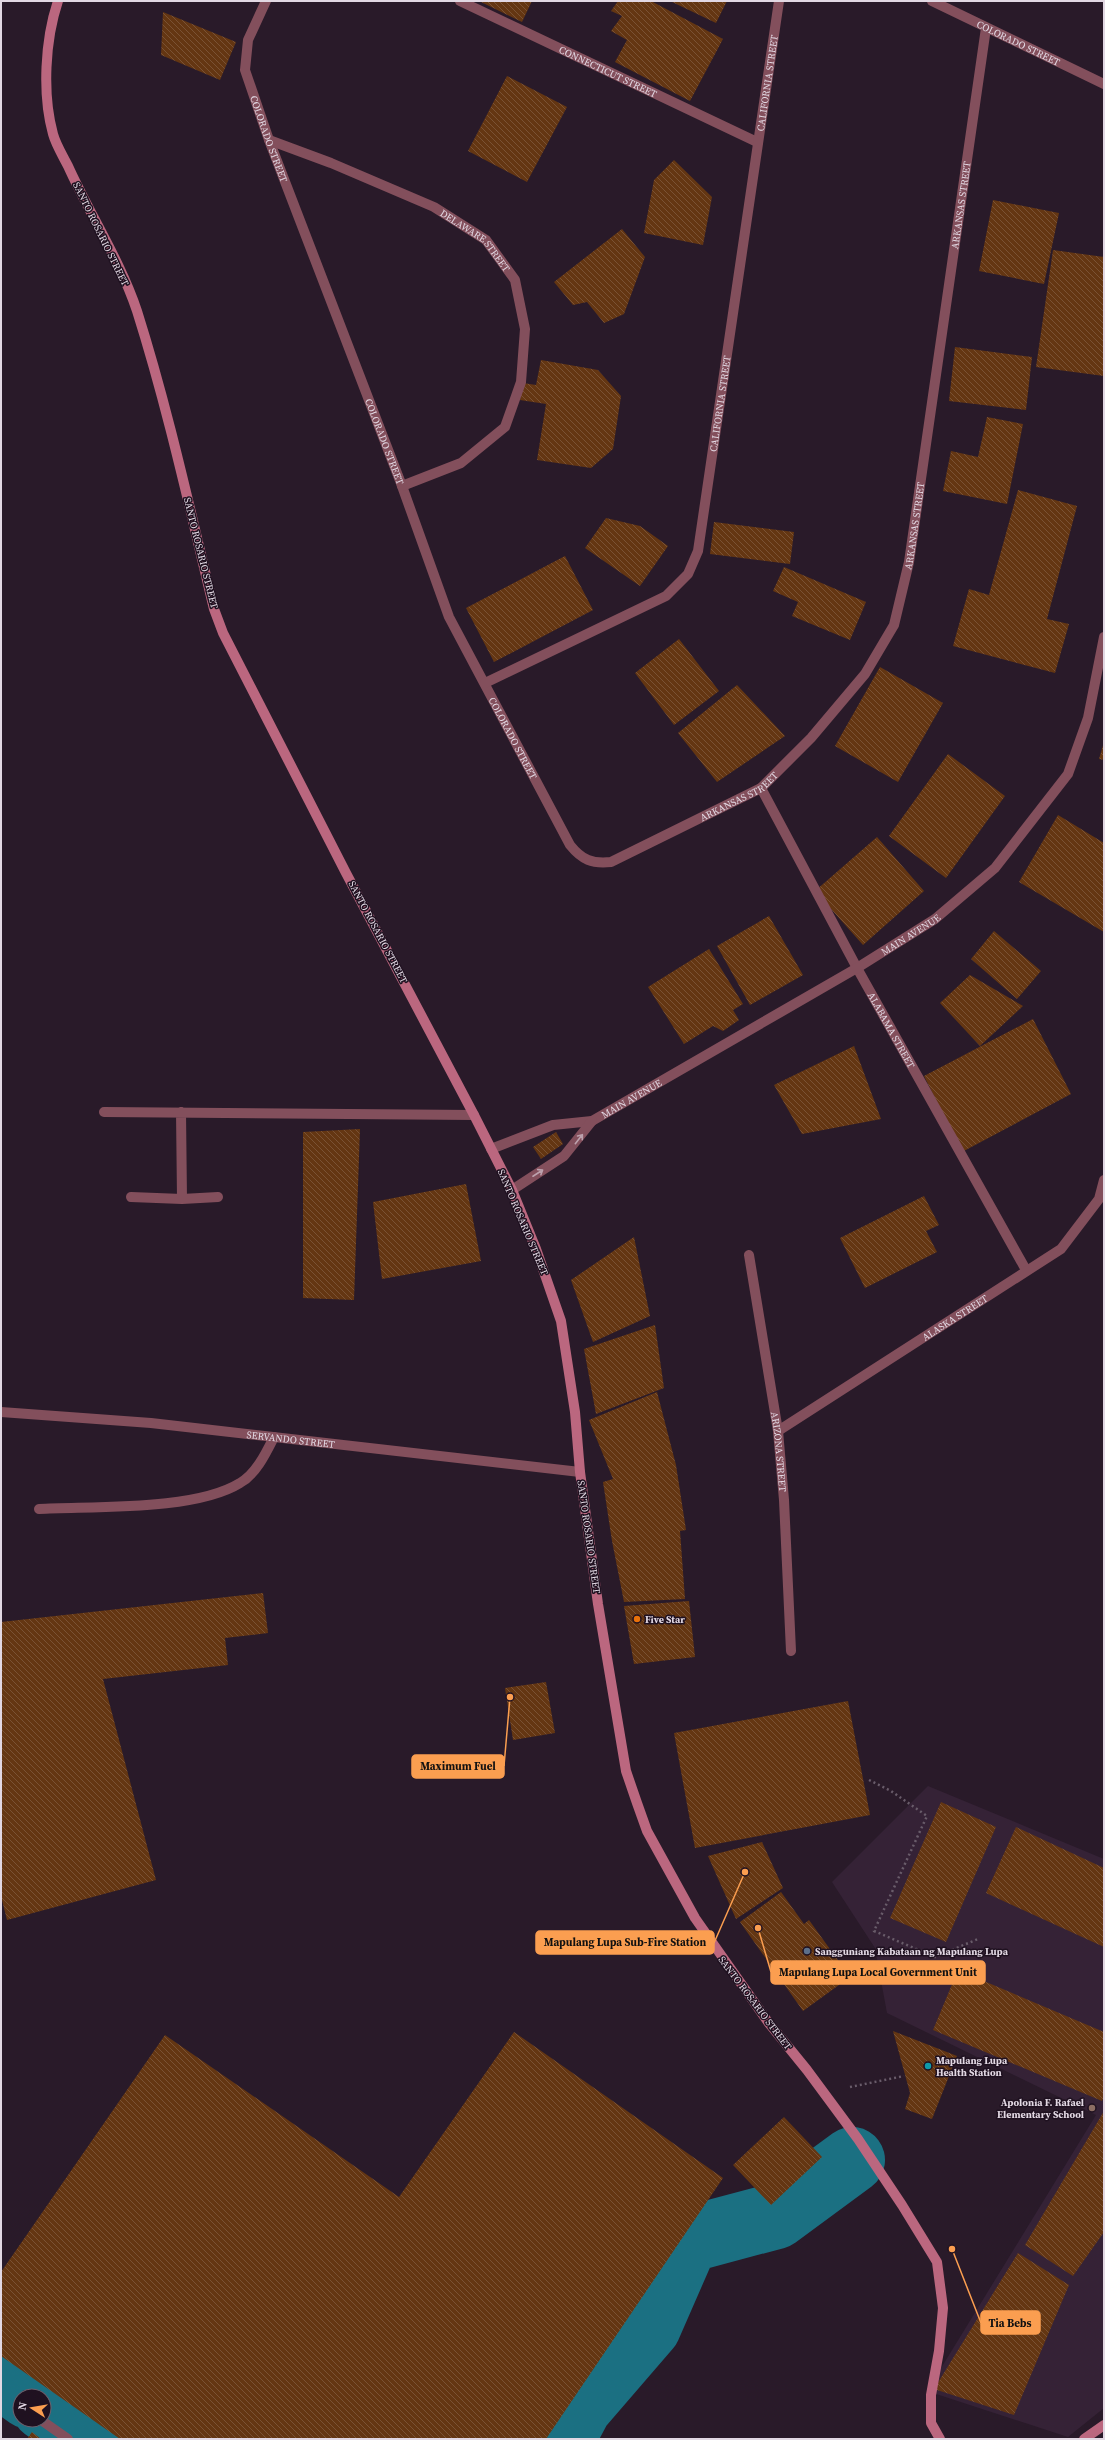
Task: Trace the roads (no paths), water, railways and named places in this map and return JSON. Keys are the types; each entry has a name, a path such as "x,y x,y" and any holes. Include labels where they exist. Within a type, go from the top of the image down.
{"street":[{"name":"SANTO ROSARIO STREET","path":"58,1 52,18 46,80 53,134 75,183 122,273 136,310 178,458 214,609 224,633 343,866 512,1190 536,1249 561,1321 575,1412 580,1472 598,1604 626,1772 637,1803 650,1837 695,1918 768,2022 807,2070 858,2139 902,2205 937,2262 944,2308 939,2351 930,2395 931,2422 940,2439"},
{"name":"COLORADO STREET","path":"266,1 248,40 245,70 269,140 402,486 449,617 570,845 577,854 588,862"},
{"name":"CONNECTICUT STREET","path":"460,1 757,142"},
{"name":"CALIFORNIA STREET","path":"485,683 666,596 688,574 698,551 757,142 779,1"},
{"name":"COLORADO STREET","path":"932,1 1104,84"},
{"name":"ARKANSAS STREET","path":"588,862 611,862 761,788 811,738 865,674 894,625 909,562 986,28"},
{"name":"DELAWARE STREET","path":"269,140 331,163 434,207 486,240 515,280 525,330 521,382 505,428 461,463 402,486"},
{"name":"MAIN AVENUE","path":"512,1190 564,1156 592,1121 857,968 935,919 995,868 1034,820 1068,774 1088,718 1104,637"},
{"name":"ALABAMA STREET","path":"761,788 857,968 1026,1270"},
{"path":"104,1112 474,1115"},
{"path":"181,1112 182,1199"},
{"name":"MAIN AVENUE","path":"491,1149 553,1125 592,1121"},
{"name":"ALASKA STREET","path":"778,1430 1061,1249 1099,1199 1104,1180"},
{"path":"131,1197 182,1199 218,1197"},
{"name":"ARIZONA STREET","path":"749,1255 778,1430 784,1500 791,1651"},
{"name":"SERVANDO STREET","path":"1,1412 151,1423 580,1472"},
{"path":"39,1509 176,1502 210,1495 241,1483 262,1460 274,1437"},
{"path":"1084,2439 1104,2426"},
{"path":"52,2428 68,2439"}],"waterway":[{"path":"562,2439 579,2407 648,2327 686,2240 776,2216 852,2160"},
{"path":"1,2376 18,2388"},
{"path":"52,2413 89,2439"}],"place":[{"name":"Five Star","path":"637,1619"},
{"name":"Maximum Fuel","path":"510,1697"},
{"name":"Mapulang Lupa Sub-Fire Station","path":"745,1872"},
{"name":"Mapulang Lupa Local Government Unit","path":"758,1928"},
{"name":"Sangguniang Kabataan ng Mapulang Lupa","path":"807,1951"},
{"name":"Mapulang Lupa Health Station","path":"928,2066"},
{"name":"Apolonia F. Rafael Elementary School","path":"1092,2108"},
{"name":"Tia Bebs","path":"952,2249"}]}
